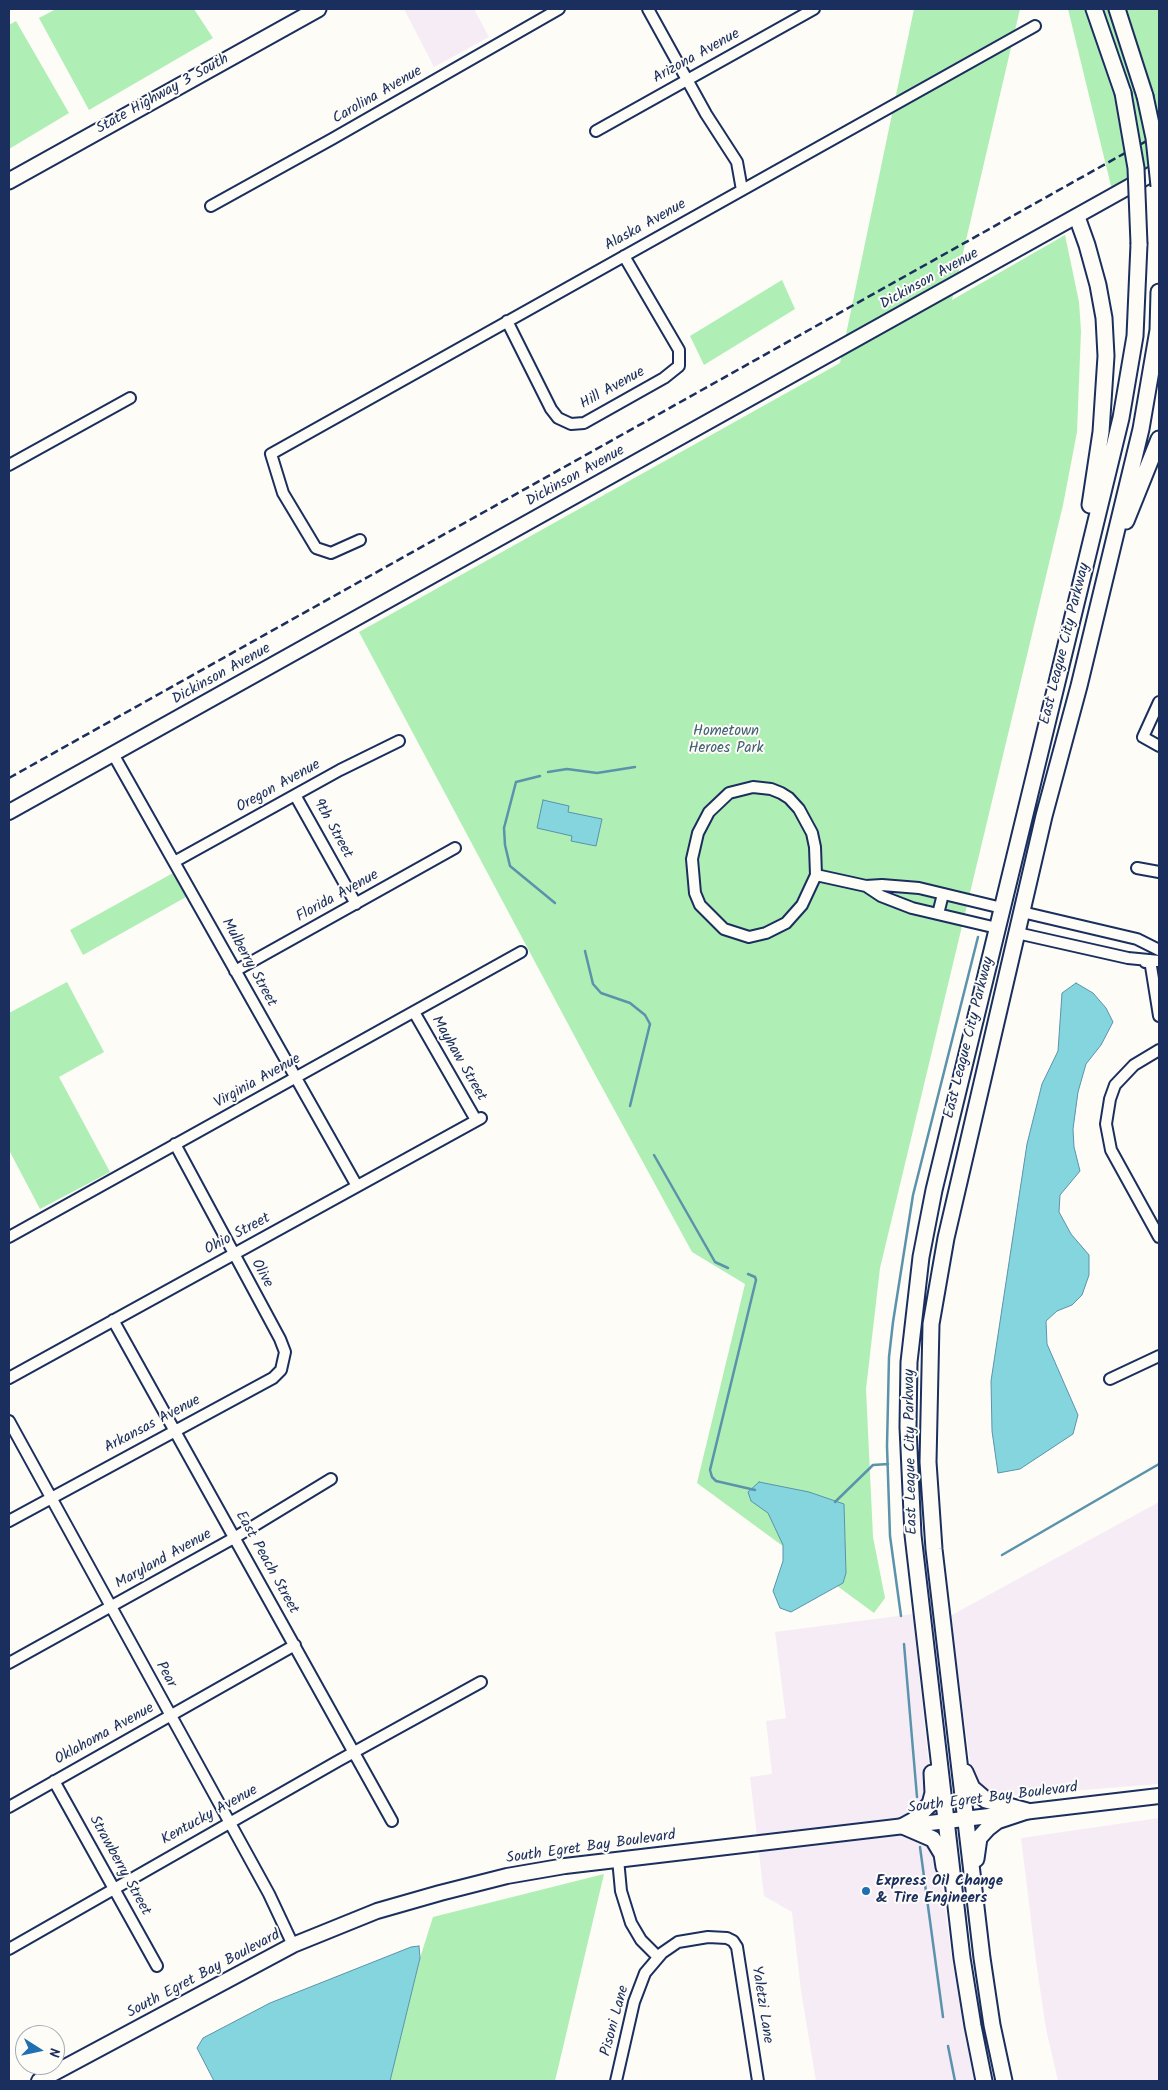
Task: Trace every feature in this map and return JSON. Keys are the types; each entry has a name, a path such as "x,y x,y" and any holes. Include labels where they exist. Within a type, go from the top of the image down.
{"main road":[{"name":"State Highway 3 South","path":"9,180 318,9"},
{"name":"East League City Parkway","path":"984,2081 971,2018 962,1958 909,1482 909,1362 926,1226 1121,418 1135,336 1139,244 1136,168 1123,93 1094,9"},
{"path":"1117,9 1145,96 1154,138 1159,186"},
{"path":"1054,694 1060,636 1096,472 1106,380 1105,330 1100,296 1093,264 1077,217"},
{"name":"East League City Parkway","path":"1004,2081 992,2025 974,1891 930,1506 928,1462 931,1324 946,1238 1017,933 1141,429 1158,330 1159,292"},
{"path":"1111,555 1145,478 1159,439"},
{"path":"1002,908 1022,912"},
{"path":"997,928 1017,933"},
{"path":"903,1826 924,1811 932,1799 931,1757 934,1718"},
{"path":"959,1760 972,1788 978,1794 994,1802 1027,1811"},
{"path":"974,1891 977,1846 981,1835 997,1822 1027,1811"},
{"path":"903,1826 928,1836 936,1843 942,1854 954,1939 962,1958"}],"street":[{"name":"Carolina Avenue","path":"210,206 332,139 559,9"},
{"path":"648,9 737,162 742,190"},
{"name":"Arizona Avenue","path":"596,131 814,9"},
{"name":"Alaska Avenue","path":"360,540 332,553 316,548 283,493 271,454 1035,26"},
{"name":"Dickinson Avenue","path":"9,812 1159,170"},
{"name":"Hill Avenue","path":"508,321 551,409 558,418 571,424 584,423 664,378 679,366 679,350 624,256"},
{"path":"9,465 130,398"},
{"path":"1159,702 1143,737 1159,746"},
{"name":"Oregon Avenue","path":"174,862 295,795 399,741"},
{"name":"Mulberry Street","path":"113,754 357,1186"},
{"path":"752,787 771,789 789,798 808,821 815,847 816,875 802,905 786,923 766,934 743,936 718,925 700,905 692,868 695,842 709,812 729,793 752,787"},
{"name":"9th Street","path":"295,795 356,904"},
{"name":"Florida Avenue","path":"235,971 455,848"},
{"path":"1138,868 1159,872"},
{"path":"816,875 866,886 904,886 1002,908"},
{"path":"866,886 900,905 997,928"},
{"path":"938,914 943,894"},
{"path":"1022,912 1137,939 1159,950"},
{"path":"1017,933 1083,949 1154,961 1159,1016"},
{"name":"Virginia Avenue","path":"9,1237 521,952"},
{"name":"Mayhaw Street","path":"414,1012 479,1119"},
{"path":"1159,1050 1134,1065 1115,1085 1110,1099 1106,1124 1111,1150 1159,1237"},
{"name":"Ohio Street","path":"9,1378 479,1119"},
{"name":"Olive","path":"175,1144 280,1339"},
{"name":"East Peach Street","path":"113,1320 392,1821"},
{"name":"Arkansas Avenue","path":"9,1521 277,1375 285,1358 280,1339"},
{"path":"1110,1379 1159,1356"},
{"name":"Pear","path":"9,1421 170,1716 270,1894 293,1945"},
{"name":"Maryland Avenue","path":"9,1663 234,1538 331,1479"},
{"name":"Oklahoma Avenue","path":"9,1807 294,1645"},
{"name":"Kentucky Avenue","path":"9,1949 230,1822 481,1682"},
{"name":"Strawberry Street","path":"54,1781 157,1966"},
{"name":"South Egret Bay Boulevard","path":"40,2081 293,1945 376,1911 440,1893 507,1876 618,1859 1159,1796"},
{"path":"618,1859 621,1891 631,1923 642,1940 658,1957"},
{"name":"Pisoni Lane","path":"616,2081 634,2002 645,1973 658,1957 678,1942 708,1937 727,1938"},
{"name":"Yaletzi Lane","path":"727,1938 733,1941 737,1947 758,2081"}],"shaded area":[{"path":"404,9 474,9 489,37 434,67"},
{"path":"1159,1502 1159,1784 994,1797 980,1788 971,1769 950,1616"},
{"path":"913,1614 939,1862 952,1960 976,2081 816,2081 801,1991 792,1912 764,1896 750,1777 772,1774 766,1721 786,1718 775,1632"},
{"path":"1159,1818 1159,2081 1058,2081 1046,2029 1021,1838"}],"green space":[{"path":"56,9 194,9 213,38 89,110 39,18"},
{"name":"Hometown Heroes Park","path":"914,9 1020,9 952,300 1065,235 1079,302 1081,331 1077,432 1063,505 880,1268 866,1389 873,1537 885,1598 874,1613 697,1483 745,1284 692,1252 359,632 840,363"},
{"path":"1068,9 1159,9 1159,163 1112,190"},
{"path":"16,21 69,113 9,149 9,25"},
{"path":"782,280 795,309 704,365 690,336"},
{"path":"173,873 186,897 83,955 70,930"},
{"path":"67,982 104,1052 59,1077 110,1172 40,1209 9,1150 9,1013"},
{"path":"604,1874 555,2081 390,2081 420,1958 433,1917"}],"water":[{"path":"543,800 569,806 568,812 602,819 596,846 571,841 572,836 537,828"},
{"path":"1076,983 1093,993 1106,1008 1113,1022 1101,1045 1086,1064 1078,1092 1073,1129 1074,1147 1080,1171 1060,1195 1059,1212 1071,1234 1089,1255 1089,1275 1082,1295 1072,1305 1057,1311 1046,1321 1047,1344 1078,1415 1073,1434 1020,1469 998,1473 992,1431 991,1381 1027,1144 1042,1084 1058,1051 1062,993"},
{"path":"759,1482 809,1492 844,1504 846,1573 843,1583 791,1612 780,1608 773,1591 783,1561 783,1545 768,1513 751,1501 748,1492"},
{"path":"419,1946 420,1958 390,2081 214,2081 197,2048 203,2038 270,2003 411,1947"}],"waterway":[{"path":"548,772 567,769 597,773 635,767"},
{"path":"540,776 516,782 504,828 505,845 510,866 555,903"},
{"path":"901,1616 890,1536 887,1446 889,1357 913,1195 978,937"},
{"path":"585,951 593,984 601,993 630,1003 645,1015 650,1024 630,1106"},
{"path":"654,1155 715,1262 728,1268"},
{"path":"748,1274 755,1277 756,1280 710,1470 712,1477 716,1481 755,1490"},
{"path":"835,1502 873,1465 888,1464"},
{"path":"1002,1555 1159,1464"},
{"path":"904,1644 917,1797"},
{"path":"920,1847 943,2017"},
{"path":"948,2046 955,2081"}],"railway":[{"path":"9,778 1159,134"}],"place":[{"name":"Express Oil Change & Tire Engineers","path":"866,1891"}]}
